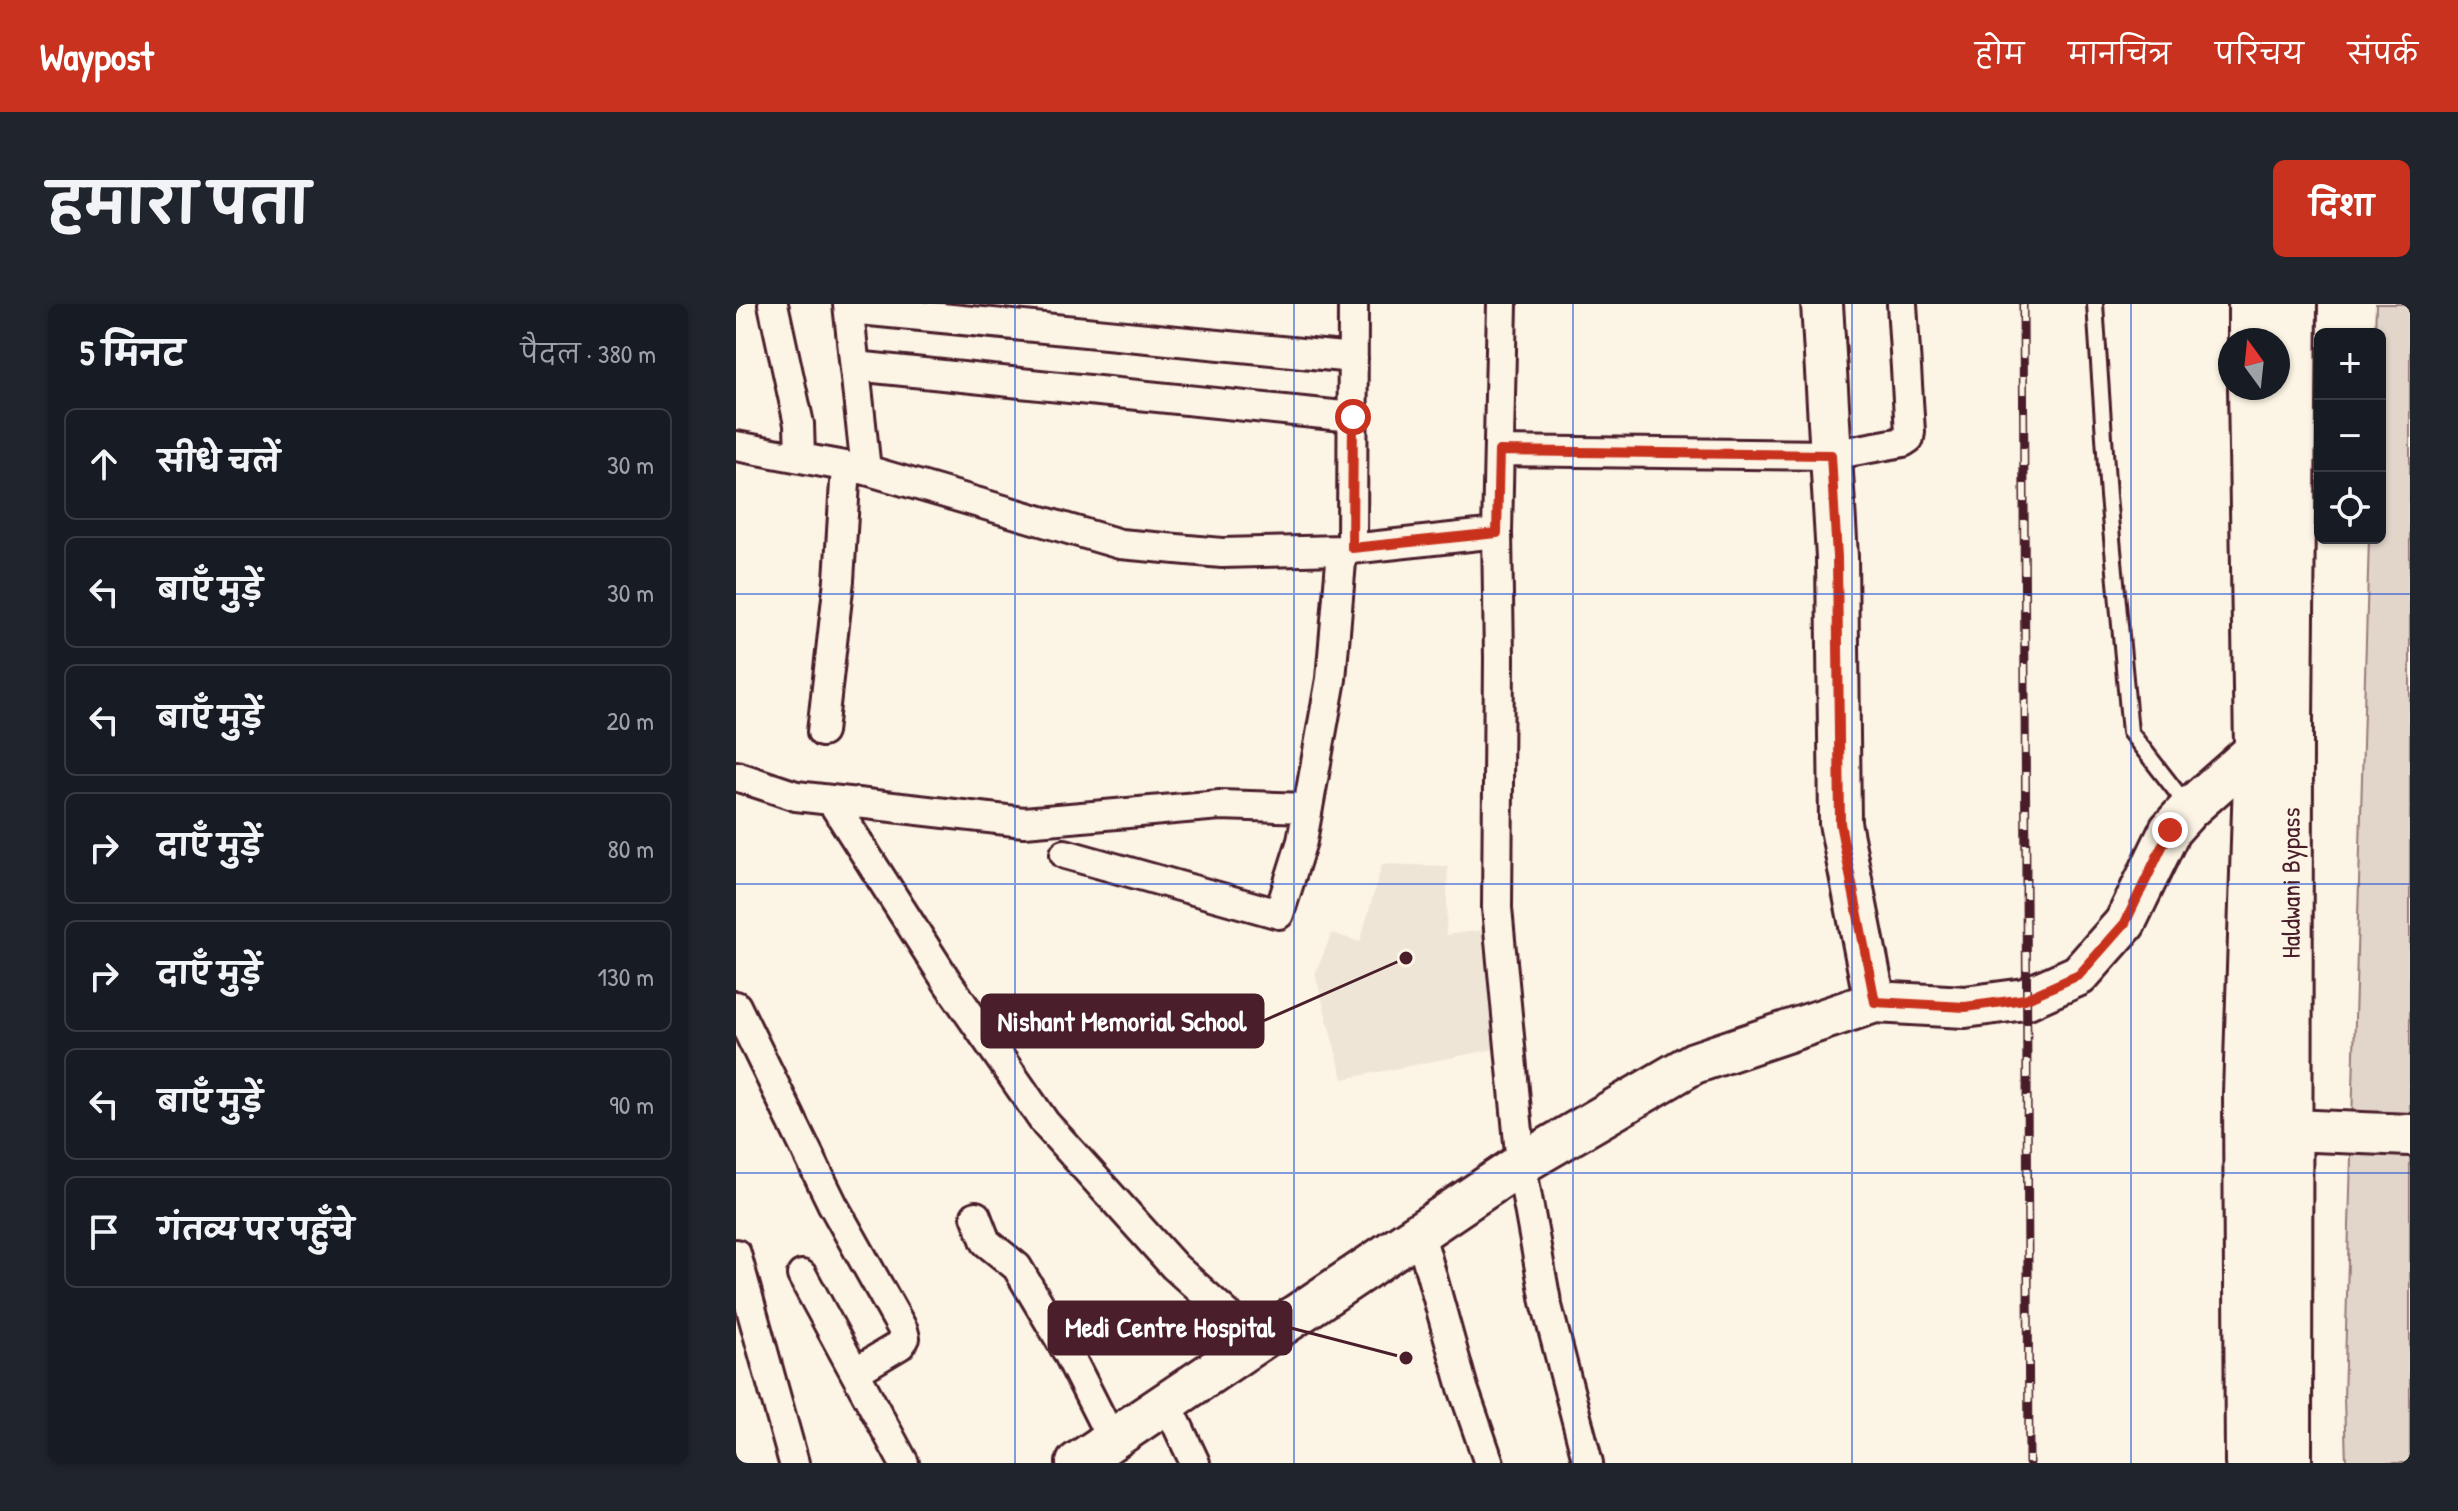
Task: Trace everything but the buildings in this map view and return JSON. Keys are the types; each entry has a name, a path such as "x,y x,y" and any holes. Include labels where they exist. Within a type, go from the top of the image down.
{"main road":[{"path":"2251,304 2251,328"},
{"name":"Haldwani Bypass","path":"2248,1463 2246,1094 2273,734 2294,304"},
{"name":"Haldwani Bypass","path":"2252,400 2273,734 2290,1130 2289,1463"}],"street":[{"path":"773,304 799,424 800,457"},
{"path":"1065,854 1279,914 1302,841 1331,679 1347,549 1353,417 1353,304"},
{"path":"1502,304 1497,533 1497,908 1521,1164 1546,1302 1588,1463"},
{"path":"1822,304 1837,557 1840,823 1875,1002"},
{"path":"1499,451 1831,455 1903,442 1909,438 1902,304"},
{"path":"822,732 839,580 856,468 855,366 848,306 1353,358"},
{"path":"855,366 1353,417"},
{"path":"736,446 856,468 1120,544 1222,553 1347,549 1497,533"},
{"path":"1077,1463 1521,1164 1694,1063 1875,1002 1965,1007 2025,999 2079,975 2125,923 2170,830 2189,809 2273,734"},
{"path":"736,776 796,796 1024,822 1220,805 1308,808"},
{"path":"831,800 948,983 1045,1123 1174,1266 1258,1342"},
{"path":"736,1006 833,1205 903,1330 905,1338 900,1345 855,1372"},
{"path":"2290,1130 2410,1135"},
{"path":"976,1216 986,1242 1017,1267 1067,1351 1112,1440"},
{"path":"1420,1234 1463,1388 1489,1463"},
{"path":"736,1254 794,1463"},
{"path":"802,1275 904,1463"},
{"path":"1167,1403 1195,1463"}],"lane":[{"path":"2095,304 2108,496 2130,732 2189,809"}],"shaded area":[{"path":"2376,304 2410,304 2410,1463 2346,1463 2344,1398 2369,544 2386,544 2386,328 2375,328"},
{"path":"1382,864 1448,866 1446,935 1490,929 1495,1049 1343,1079 1315,974 1332,933 1360,942"}],"railway":[{"path":"2023,304 2029,1463"}],"place":[{"name":"Nishant Memorial School","path":"1406,958"},
{"name":"Medi Centre Hospital","path":"1406,1358"}],"route":[{"path":"1353,417 1352,548 1497,533 1499,451 1831,455 1837,557 1840,823 1875,1002 1965,1007 2025,999 2079,975 2125,923 2170,830"}]}
